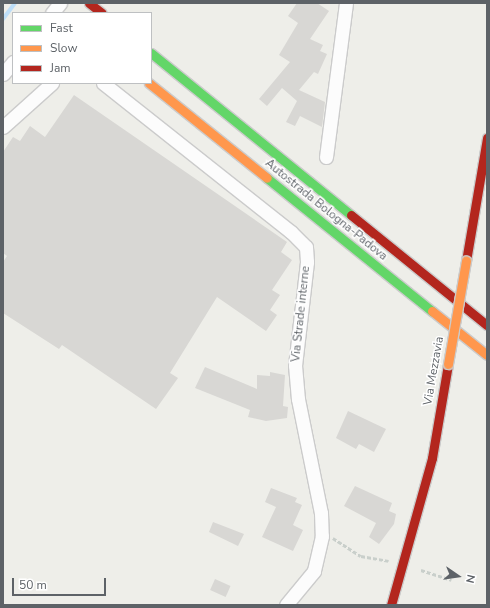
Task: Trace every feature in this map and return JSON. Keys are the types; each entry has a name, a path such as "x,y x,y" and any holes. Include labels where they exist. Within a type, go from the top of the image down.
{"main road":[{"path":"89,3 101,12"},
{"name":"Autostrada Bologna-Padova","path":"152,54 487,325"},
{"name":"Autostrada Bologna-Padova","path":"150,84 487,355"},
{"name":"Via Mezzavia","path":"391,605 432,458 487,138"}],"street":[{"path":"326,157 346,3"},
{"path":"3,74 12,63"},
{"path":"3,126 51,84"},
{"name":"Via Strade interne","path":"104,84 291,232 306,247 307,262 295,366 298,399 321,513 322,536 314,571 286,605"}],"path":[{"path":"322,536 336,539 361,556 391,562"},
{"path":"421,570 451,580"}],"building":[{"path":"297,3 317,3 329,11 310,39 323,45 320,51 327,54 318,74 314,72 299,90 325,102 322,127 300,116 295,126 286,122 297,101 282,88 267,106 259,99 290,62 279,55 298,23 288,16"},
{"path":"74,95 287,242 281,252 292,260 272,290 280,295 270,310 277,315 266,331 217,297 170,373 178,378 156,409 62,345 59,349 3,313 3,262 7,256 3,253 3,152 13,137 20,141 30,126 45,137"},
{"path":"205,367 257,389 257,375 270,376 270,372 285,375 283,406 288,407 287,418 266,421 248,417 250,410 195,388"},
{"path":"348,411 386,429 374,452 359,444 356,449 336,438"},
{"path":"355,486 392,503 389,511 396,514 394,524 379,544 369,537 376,523 344,506"},
{"path":"271,488 297,498 295,502 302,505 293,525 303,530 293,551 262,537 276,507 265,502"},
{"path":"213,522 244,534 238,546 209,532"},
{"path":"215,579 231,586 226,597 210,590"}],"waterway":[{"path":"3,19 15,3"}],"traffic: fast":[{"path":"152,54 351,215"},
{"path":"267,178 432,311"}],"traffic: slow":[{"path":"150,84 267,178"},
{"path":"448,364 466,261"},
{"path":"432,311 487,355"}],"traffic: jam":[{"path":"89,3 101,12"},
{"path":"466,261 487,138"},
{"path":"351,215 487,325"},
{"path":"391,605 432,458 448,364"}]}
